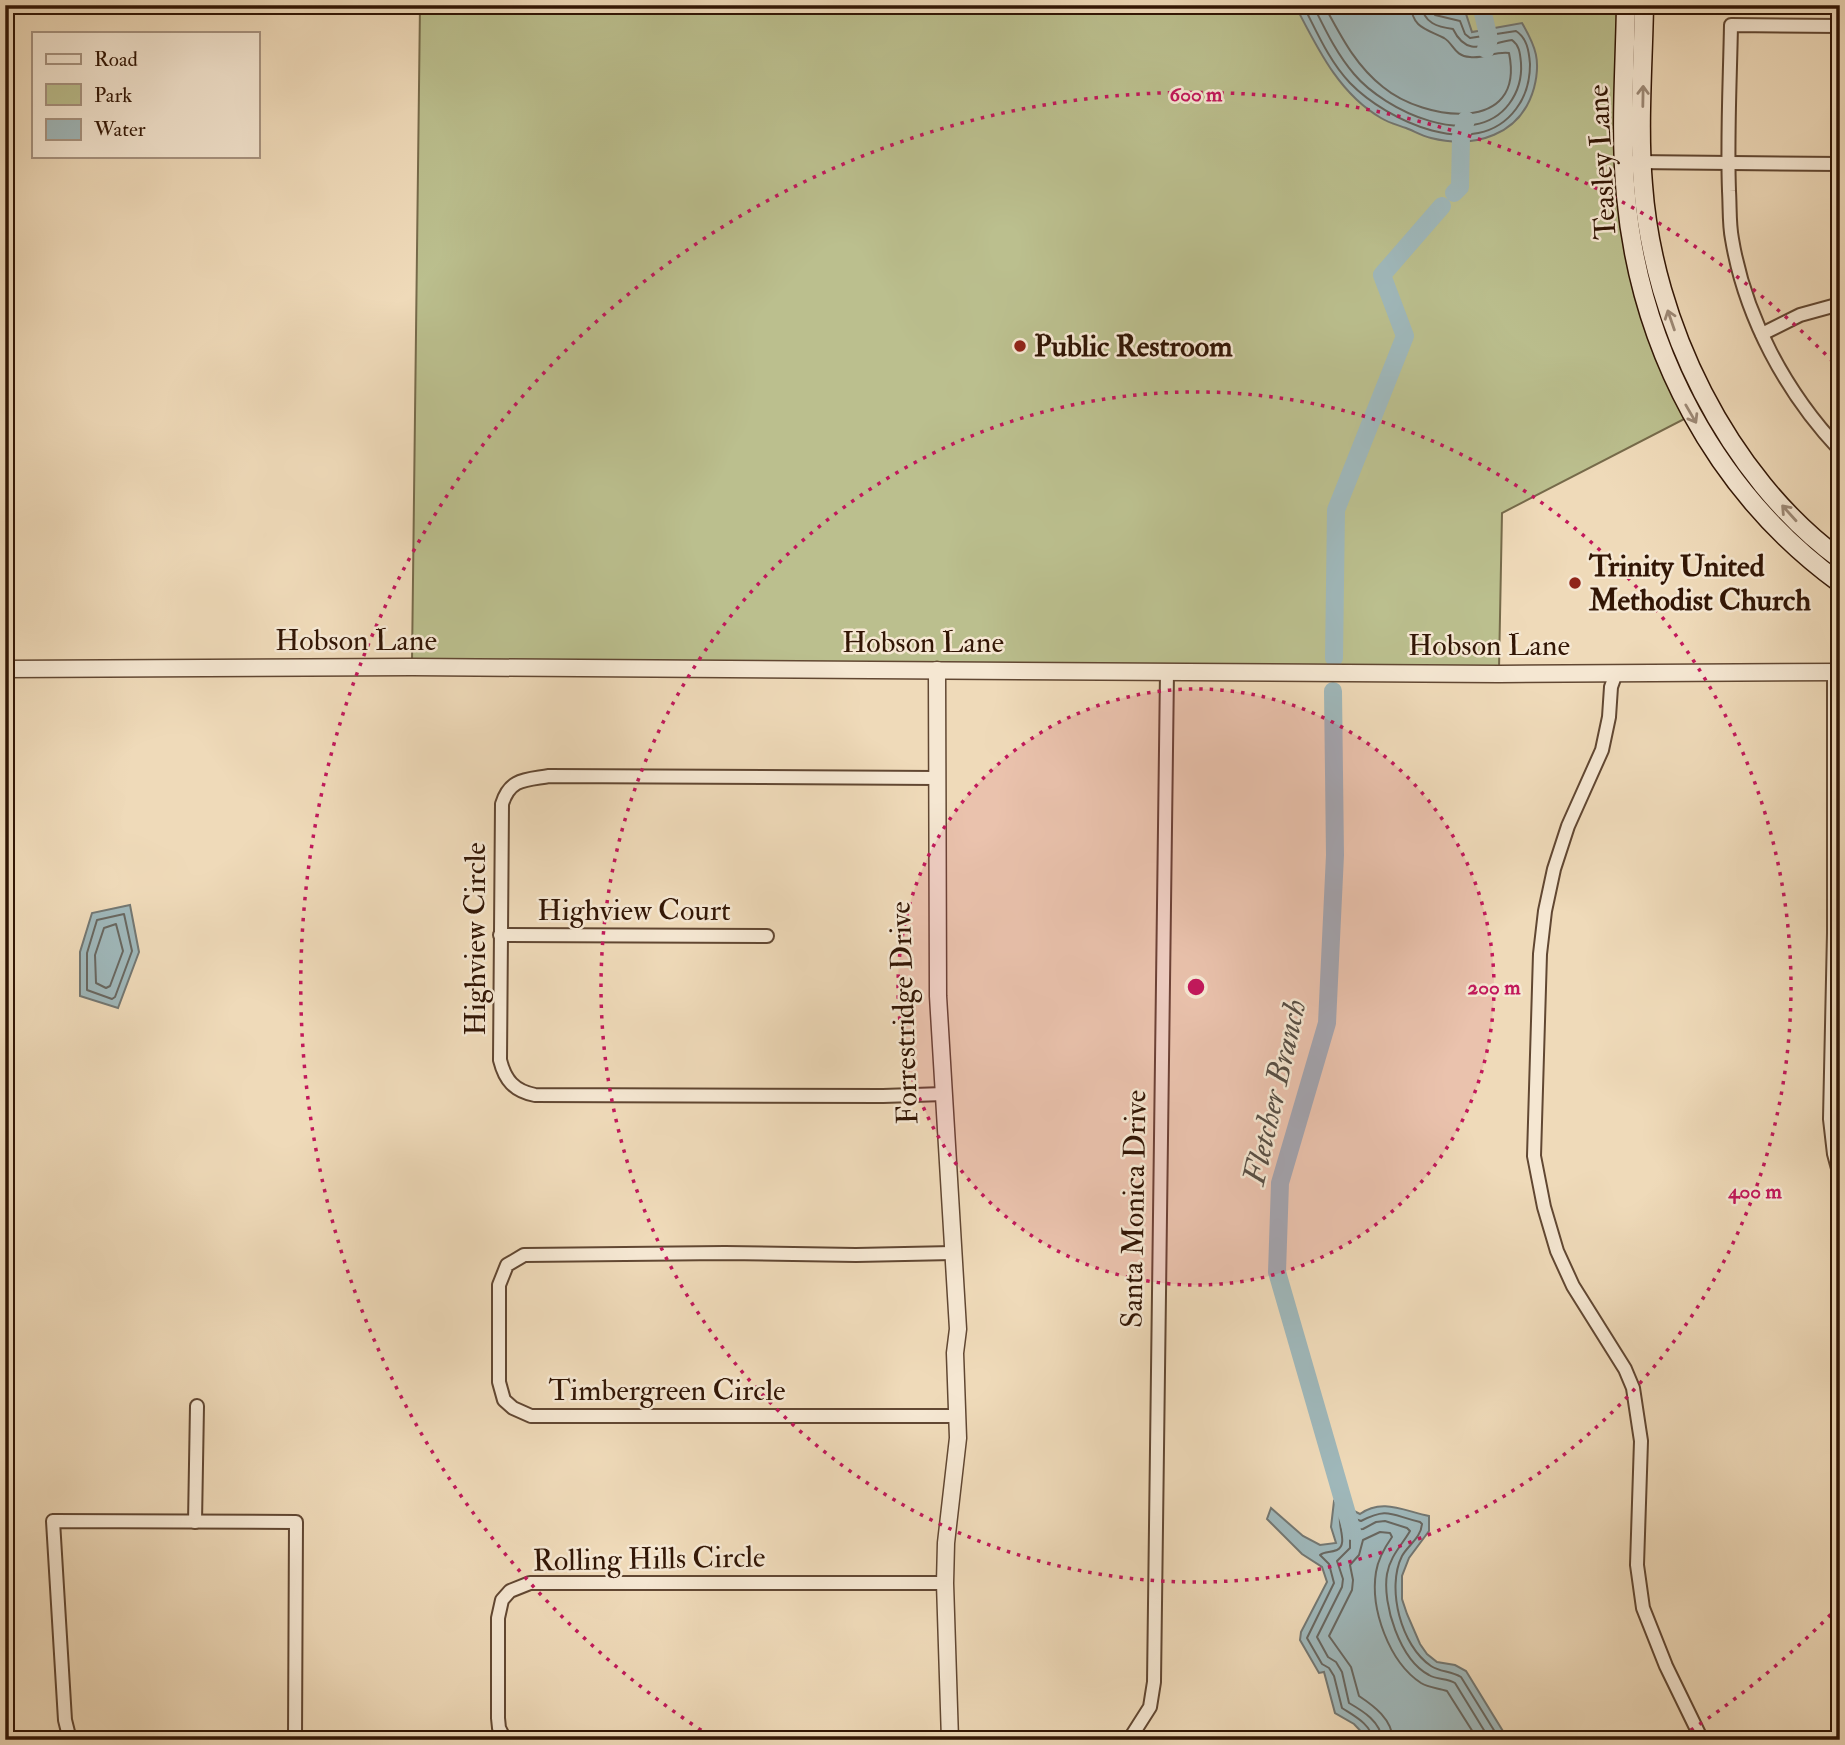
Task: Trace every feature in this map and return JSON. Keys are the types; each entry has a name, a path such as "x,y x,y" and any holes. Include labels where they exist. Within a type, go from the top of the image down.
{"main road":[{"name":"Teasley Lane","path":"1626,5 1634,162 1657,275 1675,332 1724,430 1766,488 1803,528 1840,559"},
{"name":"Teasley Lane","path":"1644,5 1634,162 1626,194 1643,290 1658,342 1686,406 1727,470 1752,502 1798,549 1840,583"}],"street":[{"path":"1840,26 1731,25 1728,163 1731,238 1745,291 1762,334 1791,390 1840,450"},
{"path":"1634,162 1840,164"},
{"path":"1762,334 1800,315 1840,304"},
{"name":"Hobson Lane","path":"5,669 426,667 1837,673"},
{"name":"Forrestridge Drive","path":"933,670 928,956 948,1253 948,1330 955,1353 958,1416 944,1583 950,1740"},
{"name":"Santa Monica Drive","path":"1129,1740 1150,1707 1154,1682 1167,672"},
{"path":"1616,673 1611,687 1609,717 1602,750 1568,826 1554,869 1545,911 1540,954 1534,1156 1556,1251 1573,1286 1625,1368 1633,1388 1641,1441 1637,1565 1645,1619 1702,1740"},
{"path":"1837,673 1830,1119 1834,1154 1840,1176"},
{"name":"Highview Circle","path":"933,778 549,776 519,781 505,796 502,804 500,1060 507,1080 525,1093 883,1096 939,1094"},
{"name":"Highview Court","path":"500,934 767,936"},
{"name":"Timbergreen Circle","path":"948,1253 524,1255 507,1265 499,1284 499,1382 505,1400 513,1408 531,1416 958,1416"},
{"path":"195,1522 197,1406"},
{"path":"70,1740 65,1720 53,1521 296,1522 295,1740"},
{"name":"Rolling Hills Circle","path":"505,1740 498,1718 498,1618 502,1600 510,1591 520,1586 530,1583 944,1583"}],"green space":[{"path":"420,5 1625,5 1636,258 1692,415 1502,513 1499,669 412,662"}],"water":[{"path":"1295,5 1430,5 1448,12 1466,14 1472,32 1522,23 1536,54 1537,70 1528,104 1519,117 1494,135 1464,141 1431,138 1384,120 1353,96 1330,68"},
{"path":"130,905 139,952 118,1008 80,996 80,952 92,913"},
{"path":"1334,1501 1360,1514 1368,1509 1385,1506 1429,1516 1429,1531 1409,1558 1402,1576 1402,1599 1407,1614 1427,1654 1437,1662 1455,1665 1466,1671 1511,1740 1369,1740 1354,1724 1335,1713 1324,1672 1319,1673 1300,1640 1301,1632 1327,1582 1322,1567 1302,1554 1267,1519 1271,1508 1303,1536 1320,1545 1336,1543 1331,1527"}],"waterway":[{"name":"Fletcher Branch","path":"1481,5 1489,39 1486,49"},
{"name":"Fletcher Branch","path":"1454,193 1460,187 1461,136 1466,120"},
{"name":"Fletcher Branch","path":"1334,658 1336,510 1405,336 1382,275 1442,206"},
{"name":"Fletcher Branch","path":"1333,691 1335,855 1327,1023 1280,1183 1277,1272 1352,1531"}],"place":[{"name":"Public Restroom","path":"1020,346"},
{"name":"Trinity United Methodist Church","path":"1575,583"}]}
